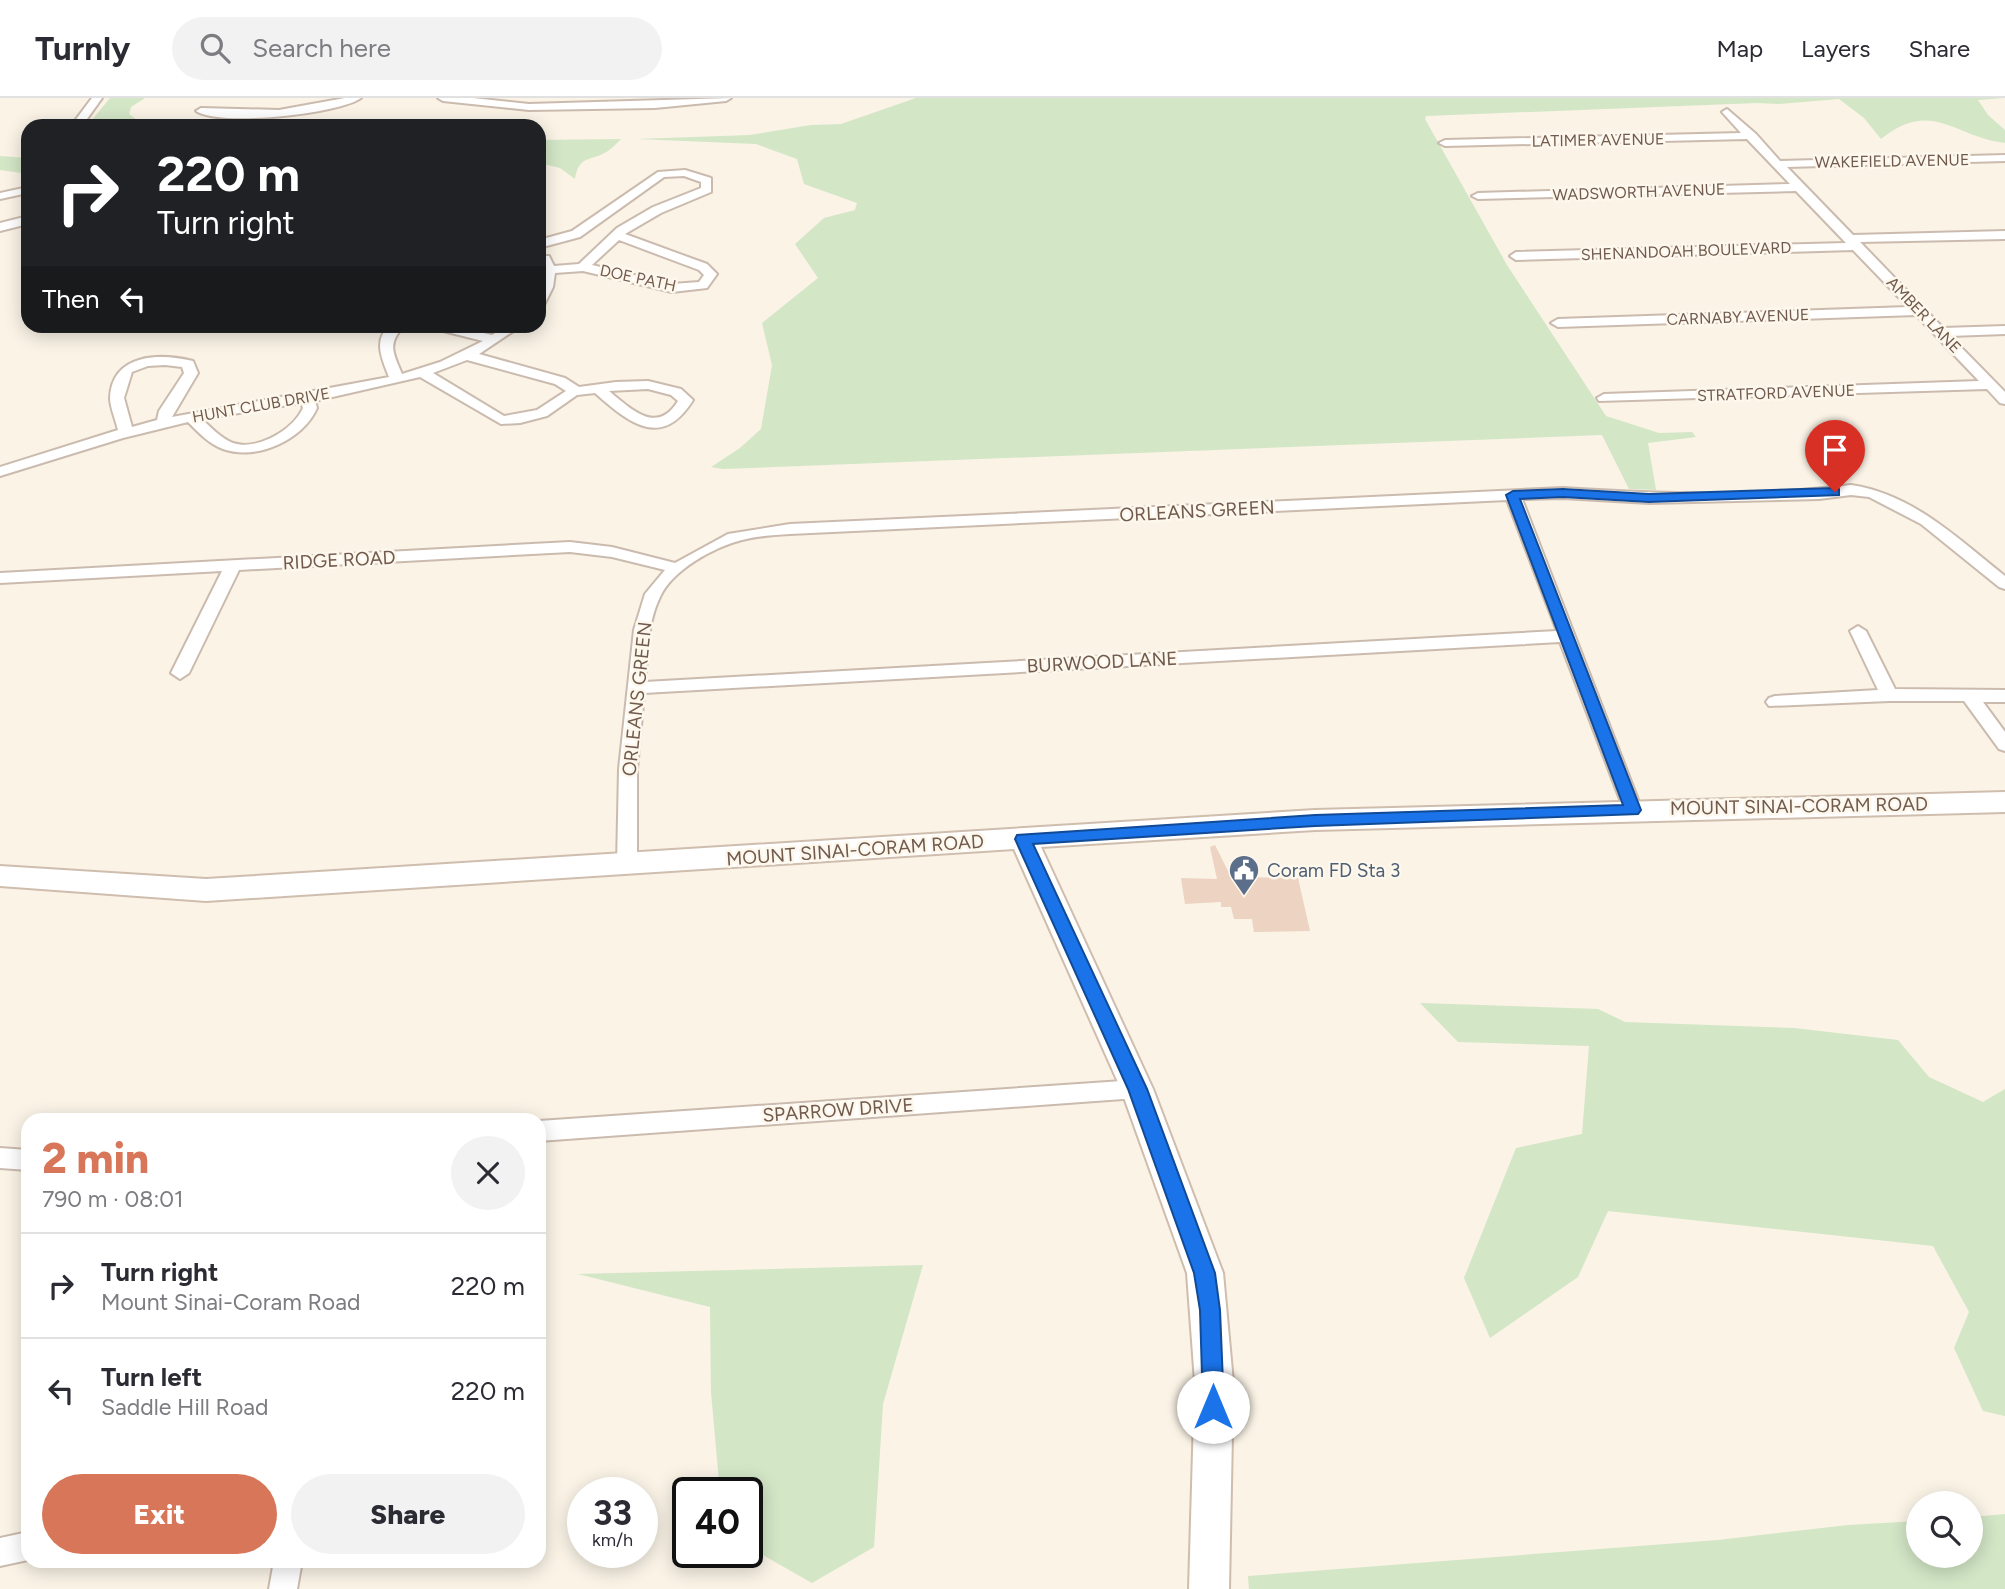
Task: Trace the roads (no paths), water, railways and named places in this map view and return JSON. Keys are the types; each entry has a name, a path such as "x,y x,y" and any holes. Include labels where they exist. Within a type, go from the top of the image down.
{"main road":[{"name":"MOUNT SINAI-CORAM ROAD","path":"0,876 206,890 1315,820 2005,802"},
{"path":"1023,839 1138,1089 1205,1273 1214,1382 1209,1589"}],"street":[{"path":"81,119 97,98"},
{"path":"201,111 234,115 287,114 356,98"},
{"path":"443,98 528,107 655,105 726,98"},
{"name":"AMBER LANE","path":"1727,112 2005,400"},
{"name":"LATIMER AVENUE","path":"1445,143 1752,136"},
{"name":"WAKEFIELD AVENUE","path":"1778,164 2005,158"},
{"path":"546,243 576,234 662,174 685,173 708,180 707,190 657,210 617,235 583,267 550,270"},
{"name":"WADSWORTH AVENUE","path":"1478,196 1800,187"},
{"path":"640,190 656,198 677,202"},
{"path":"0,196 21,192"},
{"path":"0,228 21,222"},
{"name":"SHENANDOAH BOULEVARD","path":"1516,256 2005,234"},
{"name":"DOE PATH","path":"583,267 672,288 702,285 711,274 703,267 617,235"},
{"path":"546,261 550,270 546,289"},
{"name":"CARNABY AVENUE","path":"1558,323 1918,310"},
{"path":"1940,332 2005,330"},
{"path":"388,333 385,342 397,379"},
{"path":"467,333 494,340"},
{"name":"HUNT CLUB DRIVE","path":"0,472 163,423 397,379 466,355 504,333"},
{"path":"466,355 560,381 572,386 573,393"},
{"path":"126,432 117,398 126,370 148,362 175,361 188,364 191,373 175,395 163,423"},
{"path":"421,372 501,420 520,419 542,413 573,393 598,388 618,385 670,390 686,400 681,411 665,421 652,424 628,416 598,388"},
{"name":"STRATFORD AVENUE","path":"1604,398 1990,385"},
{"path":"191,417 215,439 242,449 253,447 300,426 310,408 306,397"},
{"name":"ORLEANS GREEN","path":"627,864 628,769 642,630 647,608 654,592 676,568 726,541 752,533 790,529 1563,493 1649,498 1819,494 1851,490 1872,493 1890,500 1926,521 2005,584"},
{"path":"1513,495 1633,810"},
{"name":"RIDGE ROAD","path":"0,578 570,547 612,552 676,568"},
{"path":"180,673 232,566"},
{"path":"1858,631 1889,695"},
{"name":"BURWOOD LANE","path":"638,688 1566,636"},
{"path":"1775,702 1889,695 1970,698 2005,696"},
{"path":"1970,698 2005,745"},
{"name":"SPARROW DRIVE","path":"546,1131 1138,1089"},
{"path":"0,1158 21,1160"},
{"path":"0,1552 21,1548"},
{"path":"284,1589 287,1568"}],"place":[{"name":"Coram FD Sta 3","path":"1244,897"}]}
